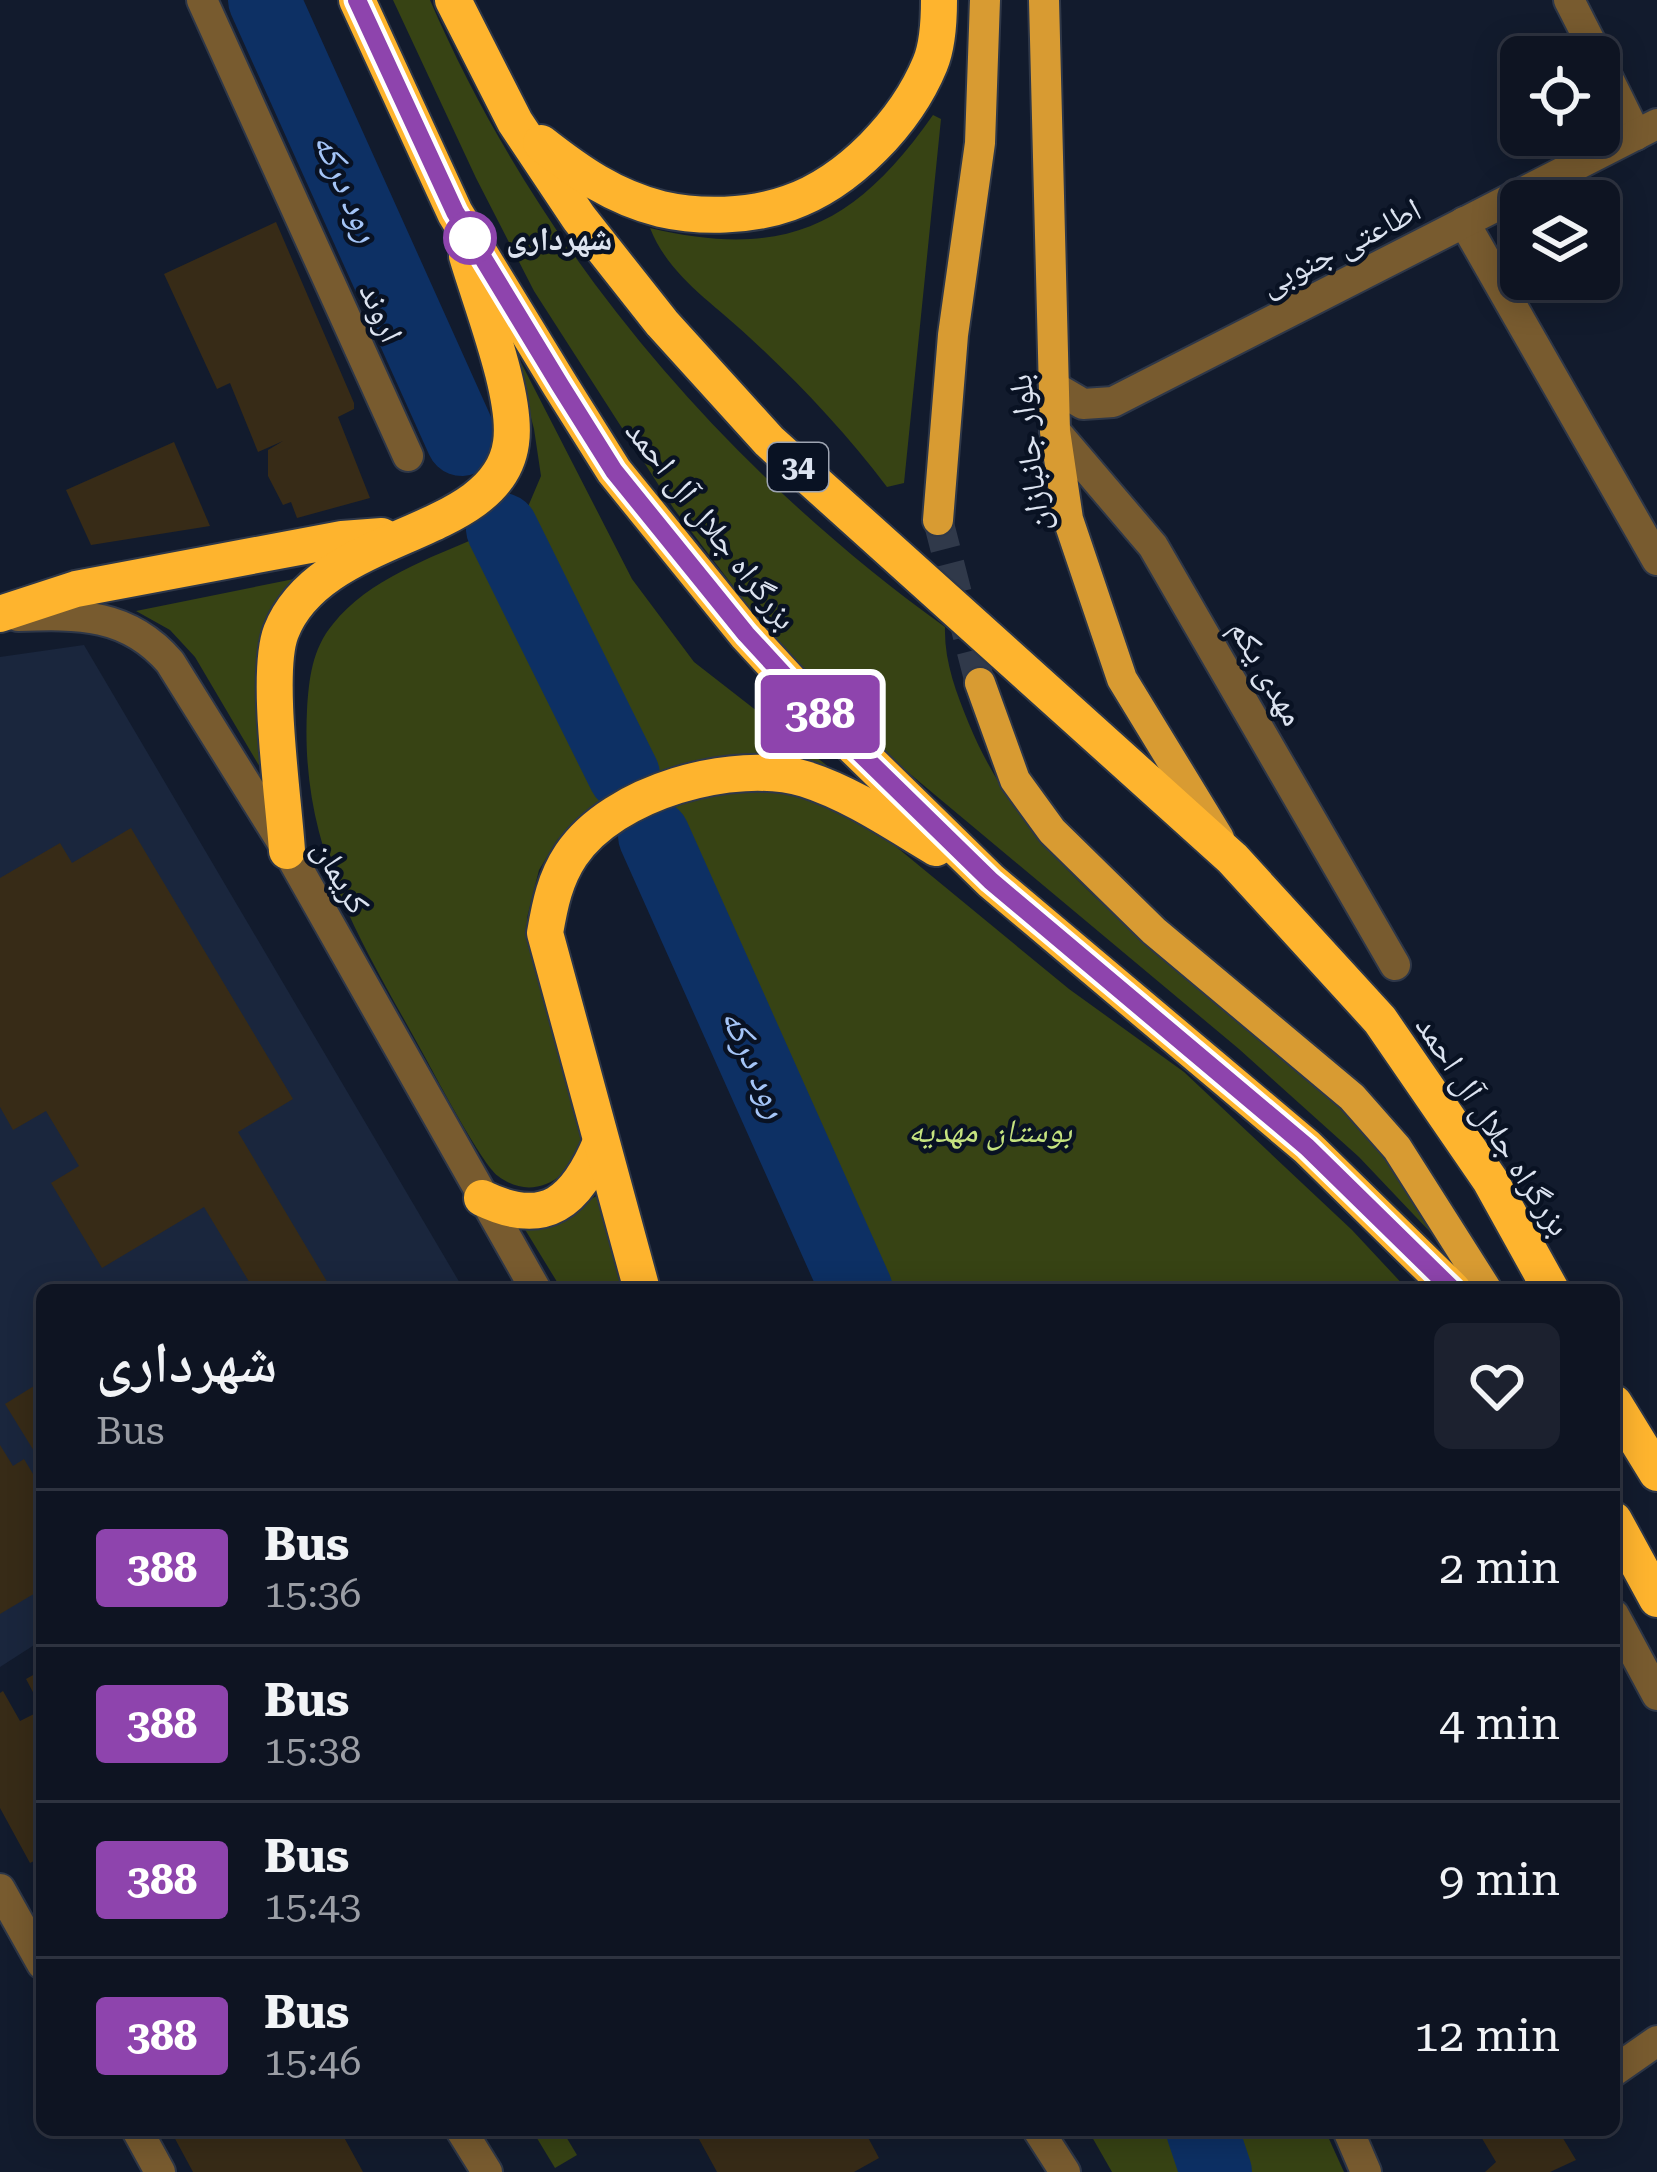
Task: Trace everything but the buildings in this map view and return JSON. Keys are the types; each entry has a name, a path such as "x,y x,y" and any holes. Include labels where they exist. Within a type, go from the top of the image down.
{"highway":[{"name":"بزرگراه جلال آل احمد","path":"357,0 455,212 614,471 746,634 816,710 991,881 1307,1147 1447,1284"},
{"name":"بزرگراه جلال آل احمد","path":"453,0 515,122 579,218 662,323 769,441 1232,858 1380,1020 1490,1180 1548,1284"},
{"path":"515,122 579,173 619,196 663,210 712,215 789,203 857,162 888,131 932,62 939,0"},
{"path":"287,851 274,670 279,636 292,609 313,584 471,503 494,484 512,441 511,413 455,212"},
{"path":"0,615 76,589 342,539 403,535"},
{"path":"639,1284 545,933 552,891 572,854 601,820 657,793 718,776 761,772 801,778 844,794 991,881"},
{"path":"482,1198 503,1208 549,1207 570,1196 586,1178 601,1142"},
{"path":"1620,1413 1657,1473"},
{"path":"1620,1531 1657,1599"}],"main road":[{"name":"بلوار جانبازان","path":"938,520 953,335 980,143 985,0"},
{"name":"بلوار جانبازان","path":"1044,0 1055,431 1068,518 1122,679 1232,858"},
{"path":"980,683 1016,780 1052,831 1154,931 1352,1097 1396,1148 1483,1284"}],"street":[{"name":"اروند","path":"202,0 408,456"},
{"path":"1570,0 1587,36"},
{"path":"1620,90 1647,129"},
{"name":"اطاعتی جنوبی","path":"1054,388 1083,404 1113,402 1647,129"},
{"path":"1465,222 1657,560"},
{"name":"مهدی یکم","path":"1055,431 1153,546 1395,965"},
{"name":"کریمان","path":"0,615 76,614 109,620 132,629 170,662 287,851 532,1284"},
{"path":"1620,1626 1657,1695"},
{"path":"0,1889 32,1923"},
{"path":"1620,2067 1657,2041"},
{"path":"144,2136 160,2172"},
{"path":"465,2136 487,2172"},
{"path":"1042,2136 1065,2172"},
{"path":"1351,2136 1366,2172"}],"shaded area":[{"path":"84,645 460,1284 36,1284 36,1644 0,1667 0,657"}],"green space":[{"path":"393,0 430,0 474,93 525,182 646,348 787,497 945,627 949,664 969,724 998,781 1034,832 1121,920 1336,1099 1388,1163 1451,1254 1359,1157 1239,1049 867,738 775,641 674,509 534,291"},
{"path":"933,115 941,119 904,483 887,487 804,390 680,274 650,228 740,239 778,236 813,225 875,184"},
{"path":"512,345 632,579 694,662 852,785 639,783 529,536 527,509 541,476"},
{"path":"481,536 606,799 558,839 539,870 527,918 586,1144 560,1176 537,1187 511,1184 491,1168 379,974 324,851 307,761 311,676 320,644 333,624 382,582"},
{"path":"304,577 275,602 260,637 256,706 261,769 195,657 170,630 136,611"},
{"name":"بوستان مهدیه","path":"782,787 860,817 1069,989 1184,1072 1352,1230 1402,1284 882,1284 667,808 698,797"},
{"path":"600,1194 623,1284 558,1284 518,1218 573,1209"},
{"path":"536,2136 566,2136 577,2155 555,2168"},
{"path":"1091,2136 1182,2136 1194,2172 1112,2172"},
{"path":"1230,2136 1328,2136 1344,2172 1241,2172"}],"waterway":[{"name":"رود درکه","path":"264,0 462,440"},
{"name":"رود درکه","path":"502,529 624,775"},
{"name":"رود درکه","path":"654,836 854,1284"},
{"name":"رود درکه","path":"1204,2136 1216,2172"}],"tunnel":[{"path":"938,520 980,683"}],"bus line":[{"name":"388","path":"357,0 455,212 560,385 614,471 746,634 816,710 991,881 1307,1147 1448,1284"}],"place":[{"name":"شهرداری","path":"470,238"}]}
